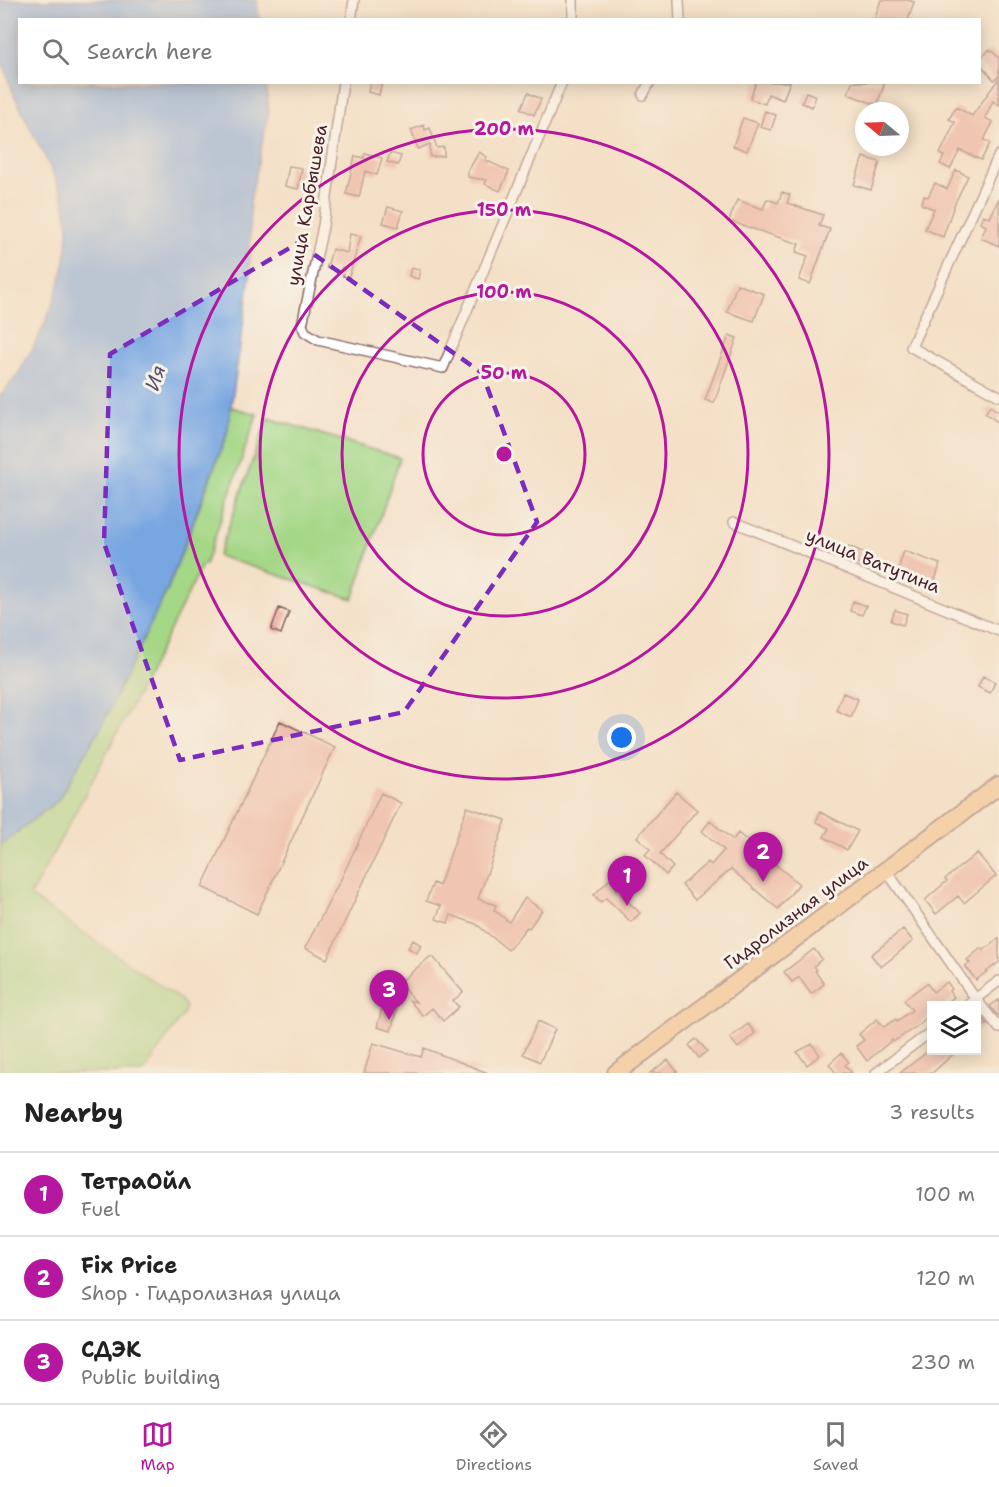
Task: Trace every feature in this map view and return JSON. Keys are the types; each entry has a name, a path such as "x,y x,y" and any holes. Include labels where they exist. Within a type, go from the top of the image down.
{"highway":[{"name":"Гидролизная улица","path":"616,1073 999,785"}],"street":[{"path":"351,18 354,0"},
{"path":"573,0 573,18"},
{"path":"679,0 680,18"},
{"name":"улица Карбышева","path":"343,84 322,226 302,325 305,332 318,340 443,368 561,84"},
{"path":"643,95 649,84"},
{"path":"999,155 911,347 999,396"},
{"name":"улица Ватутина","path":"734,522 999,631"},
{"path":"886,870 975,998 999,1028"},
{"path":"971,1001 999,981"},
{"path":"876,1073 927,1035"}],"highlighted area":[{"path":"298,243 482,373 537,522 404,712 180,760 104,543 110,354"}],"green space":[{"path":"231,407 257,414 205,565 202,565 118,731 30,896 181,1000 185,1006 184,1013 143,1073 0,1073 0,846 58,800 168,588 227,434"},
{"path":"268,418 400,458 353,599 218,556"}],"water":[{"name":"Ия","path":"0,0 257,0 259,18 18,18 18,84 266,84 269,111 250,201 250,276 227,434 168,588 101,727 58,800 0,846 0,397 20,371 42,329 59,285 68,240 63,198 20,107 5,70 0,50"}],"building":[{"path":"881,0 914,2 909,18 875,18"},
{"path":"990,49 999,58 999,76 994,80 981,65 981,58"},
{"path":"999,78 999,105 993,101 985,118 993,122 984,140 990,143 981,160 960,150 950,169 940,164 944,156 940,154 955,122 949,119 956,107 972,116"},
{"path":"370,84 382,84 379,95 368,92"},
{"path":"755,84 789,84 783,100 768,94 765,104 750,99"},
{"path":"851,84 884,84 878,102 869,102 848,94"},
{"path":"806,92 816,96 812,107 802,103"},
{"path":"528,93 541,99 534,115 521,109"},
{"path":"765,111 776,115 771,130 760,127"},
{"path":"743,118 758,123 747,151 733,146"},
{"path":"424,125 425,130 430,128 437,148 444,147 444,156 430,157 430,144 418,149 411,130"},
{"path":"479,152 487,157 485,160 509,171 500,191 485,184 487,180 468,177 468,171"},
{"path":"365,153 382,158 377,175 365,171 359,197 346,194 355,156 364,158"},
{"path":"390,153 401,156 398,165 387,162"},
{"path":"863,157 880,162 871,190 854,185"},
{"path":"289,166 302,168 298,189 285,186"},
{"path":"956,170 968,176 954,205 943,237 925,229 934,209 921,204 924,196 928,197 935,183 947,189"},
{"path":"782,192 790,195 787,203 823,215 819,226 830,229 810,284 799,280 808,256 796,252 799,244 729,221 737,200 763,209 767,199 778,203"},
{"path":"999,198 999,246 981,238 986,226 980,223 983,215 990,218"},
{"path":"388,207 403,211 398,227 383,223"},
{"path":"350,234 361,236 349,277 343,276 344,268 342,267 340,271 327,268 332,249 347,253"},
{"path":"411,268 420,270 418,279 409,276"},
{"path":"737,284 764,294 754,321 727,312"},
{"path":"729,335 737,338 714,403 705,400"},
{"path":"990,406 999,412 999,423 985,413"},
{"path":"848,546 865,553 860,564 843,557"},
{"path":"904,551 940,564 932,590 896,576"},
{"path":"853,601 866,606 862,615 850,611"},
{"path":"279,608 289,612 281,634 271,630"},
{"path":"895,610 907,614 903,625 891,621"},
{"path":"983,676 995,682 990,693 978,687"},
{"path":"843,693 858,699 851,717 836,710"},
{"path":"280,721 335,747 257,914 202,887"},
{"path":"676,792 697,810 660,854 673,867 666,875 645,855 650,849 637,837"},
{"path":"381,793 401,803 327,959 305,948 342,877"},
{"path":"467,807 506,820 478,899 496,905 494,910 509,922 525,898 542,910 508,950 476,924 451,915 448,923 436,919 441,906 426,901 433,883 439,886"},
{"path":"820,812 858,831 847,850 824,837 829,828 816,822"},
{"path":"710,821 733,840 738,833 799,884 778,909 731,869 695,900 682,885 708,862 711,865 724,850 702,831"},
{"path":"624,852 631,860 623,867 616,860"},
{"path":"977,853 996,876 964,903 958,896 936,914 925,900 947,881 945,879"},
{"path":"611,878 618,886 615,889 640,913 631,922 606,898 601,902 594,895"},
{"path":"903,929 913,941 881,967 871,955"},
{"path":"999,938 999,962 976,980 965,966 970,963 967,960 981,948 983,951"},
{"path":"413,940 421,945 417,953 408,948"},
{"path":"814,949 822,959 814,966 817,970 815,971 824,984 811,994 799,977 792,982 784,972"},
{"path":"433,957 463,992 453,1001 459,1007 443,1021 432,1008 423,1016 409,1000 416,1002 401,985 401,981"},
{"path":"947,982 952,989 949,991 954,997 948,1001 927,1001 927,1017 893,1042 892,1040 867,1061 856,1046 864,1040 859,1034 877,1019 884,1027 912,1010 904,1000 927,983 933,992"},
{"path":"386,994 400,997 391,1031 377,1027"},
{"path":"999,1000 999,1015 998,1016 990,1006"},
{"path":"981,1017 987,1024 981,1028"},
{"path":"538,1021 555,1029 540,1062 523,1054"},
{"path":"748,1024 755,1033 738,1048 730,1038"},
{"path":"696,1039 707,1051 699,1058 689,1045"},
{"path":"373,1043 421,1057 424,1048 488,1073 364,1073"},
{"path":"812,1044 820,1055 807,1065 797,1052"},
{"path":"927,1052 927,1055 952,1055 932,1073 900,1073"},
{"path":"841,1053 849,1062 845,1065 852,1073 836,1073 829,1064"},
{"path":"668,1060 678,1073 650,1073"}],"place":[{"name":"Fix Price","path":"763,882"},
{"name":"ТетраОйл","path":"627,906"},
{"name":"СДЭК","path":"389,1020"}]}
